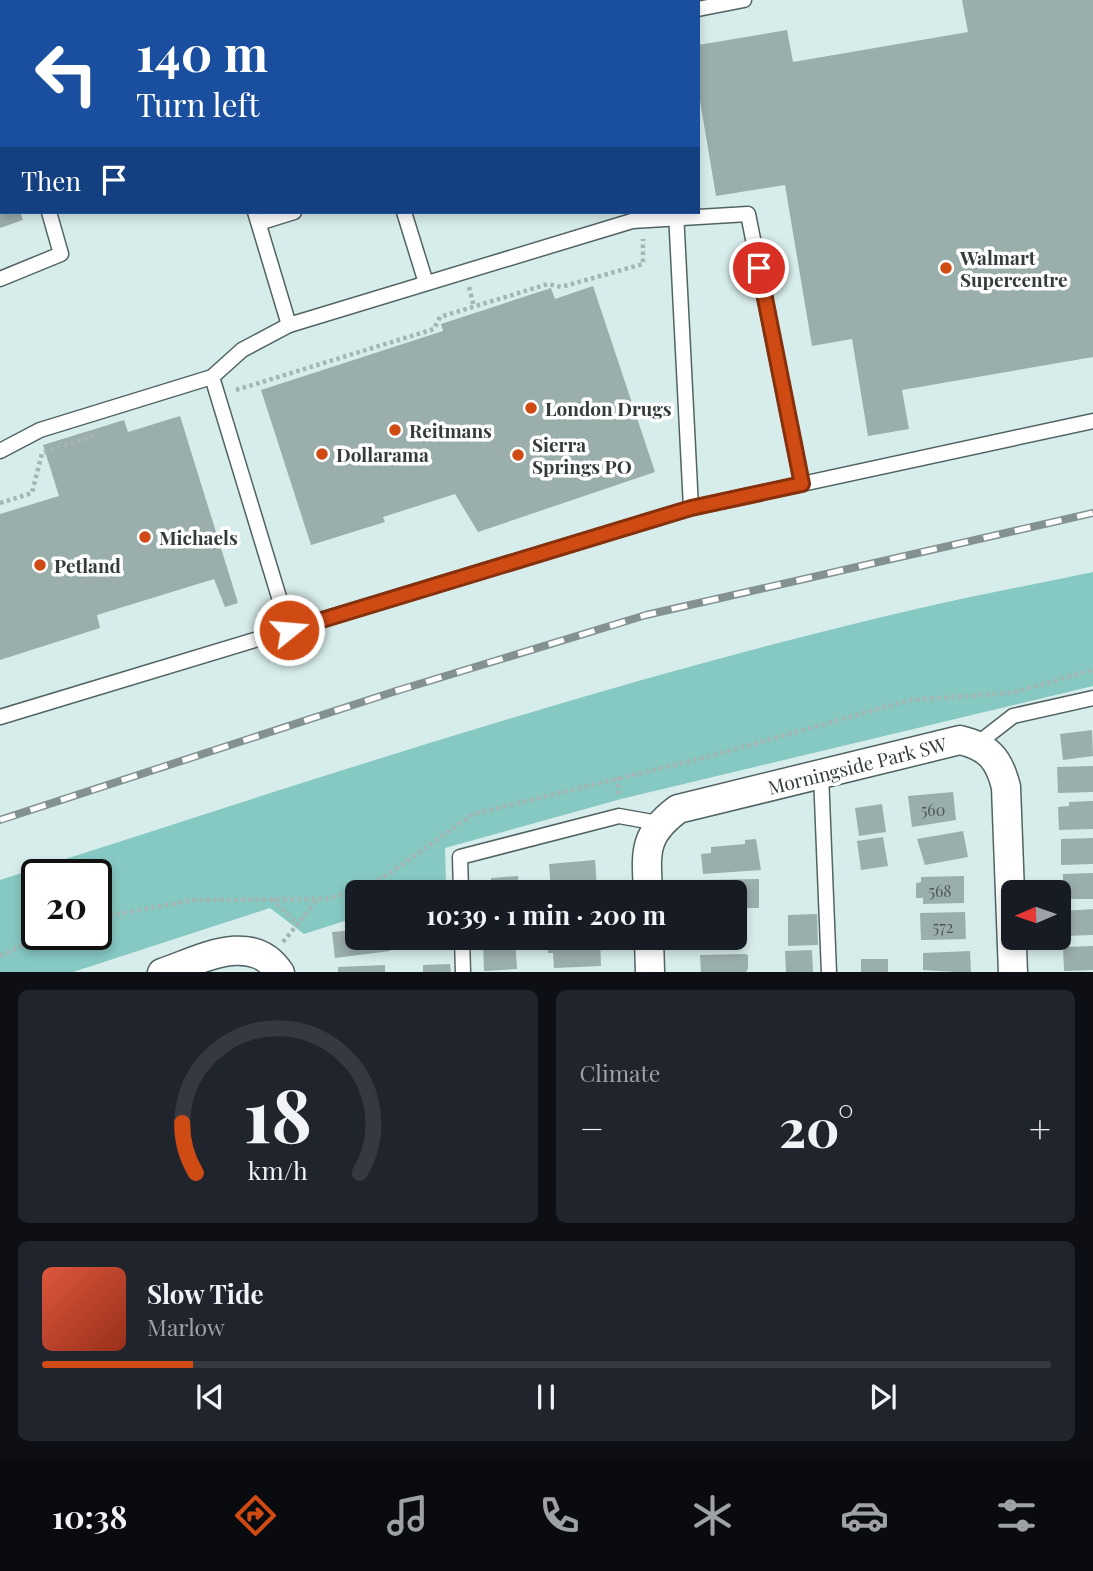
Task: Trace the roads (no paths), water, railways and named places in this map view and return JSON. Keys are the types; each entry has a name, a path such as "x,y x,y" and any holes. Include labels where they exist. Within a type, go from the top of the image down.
{"street":[{"name":"Morningside Park SW","path":"659,823 678,809 960,740 977,744"},
{"path":"977,744 992,752 1006,787 1013,972"},
{"path":"647,880 646,857 650,837 659,823"},
{"path":"162,972 233,949 252,950 274,965"},
{"path":"649,950 650,972"}],"lane":[{"path":"700,9 744,0"},
{"path":"0,279 61,254 50,214"},
{"path":"279,214 257,217 289,325"},
{"path":"405,214 426,284"},
{"path":"0,451 40,430 212,377 242,350 289,325 632,221 676,215 748,214 802,484"},
{"path":"676,215 691,508"},
{"path":"212,377 289,630"},
{"path":"0,717 691,508 1093,421"},
{"path":"977,744 1013,716 1093,698"},
{"path":"821,774 830,972"},
{"path":"461,880 460,857 620,816 659,823"},
{"path":"462,950 463,972"}],"railway":[{"path":"0,820 396,691 646,615 1093,513"}],"place":[{"name":"Walmart Supercentre","path":"946,268"},
{"name":"London Drugs","path":"531,408"},
{"name":"Reitmans","path":"395,430"},
{"name":"Dollarama","path":"322,454"},
{"name":"Sierra Springs PO","path":"518,455"},
{"name":"Michaels","path":"145,537"},
{"name":"Petland","path":"40,565"}]}
